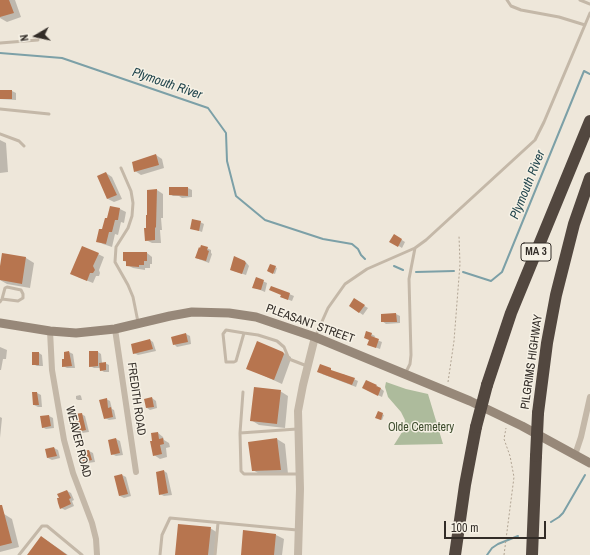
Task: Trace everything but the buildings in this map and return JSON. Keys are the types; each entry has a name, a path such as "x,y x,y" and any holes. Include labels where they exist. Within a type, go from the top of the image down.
{"highway":[{"name":"MA 3","path":"455,555 465,485 476,428 487,385 511,313 590,121"},
{"name":"PILGRIMS HIGHWAY","path":"532,555 538,413 547,343 556,295 574,224 590,178"}],"main road":[{"name":"PLEASANT STREET","path":"0,323 50,331 81,332 115,329 192,312 229,313 262,319 315,337 445,390 510,420 590,463"}],"street":[{"name":"FREDITH ROAD","path":"115,329 136,472"},
{"name":"WEAVER ROAD","path":"50,331 52,370 64,440 73,473 92,523 96,539 97,555"},
{"path":"298,555 300,530 297,429 298,411 307,366 315,337"},
{"path":"575,455 590,397"}],"lane":[{"path":"507,0 511,6 521,10 559,17 585,25"},
{"path":"580,0 590,4"},
{"path":"315,337 328,308 345,284 367,269 415,248 426,240 535,140 590,13"},
{"path":"0,43 38,40"},
{"path":"0,109 49,114"},
{"path":"0,134 19,141 24,146"},
{"path":"121,168 131,191 132,216 128,228 116,247 115,262 133,297 138,324"},
{"path":"406,374 410,364 411,355 409,279 415,248"},
{"path":"7,287 21,290 23,294 22,300 1,301 5,288 7,287"},
{"path":"244,333 236,361 226,362 224,331 244,333 258,335 277,341 284,347 289,358 307,366"},
{"path":"243,392 240,433 241,471 244,474 299,474"},
{"path":"240,433 297,429"},
{"path":"160,555 162,535 170,518 300,530"},
{"path":"215,555 218,523"},
{"path":"19,555 42,526 47,526 82,555"}],"path":[{"path":"445,390 449,377 454,341 460,264 459,236"},
{"path":"504,555 514,477 504,435 510,420"}],"green space":[{"name":"Olde Cemetery","path":"386,382 406,389 428,394 443,444 394,445 404,429 405,420 401,412 388,397 385,387"}],"waterway":[{"name":"Plymouth River","path":"0,53 62,58 208,108 226,133 227,161 236,196 265,220 323,239 352,244 358,249 365,259"},
{"name":"Plymouth River","path":"463,272 491,281 502,272 584,71 590,74"},
{"name":"Plymouth River","path":"394,266 403,270"},
{"name":"Plymouth River","path":"416,272 454,271"},
{"path":"551,522 563,513 585,475"},
{"path":"487,555 492,548 498,544 518,536"}]}
